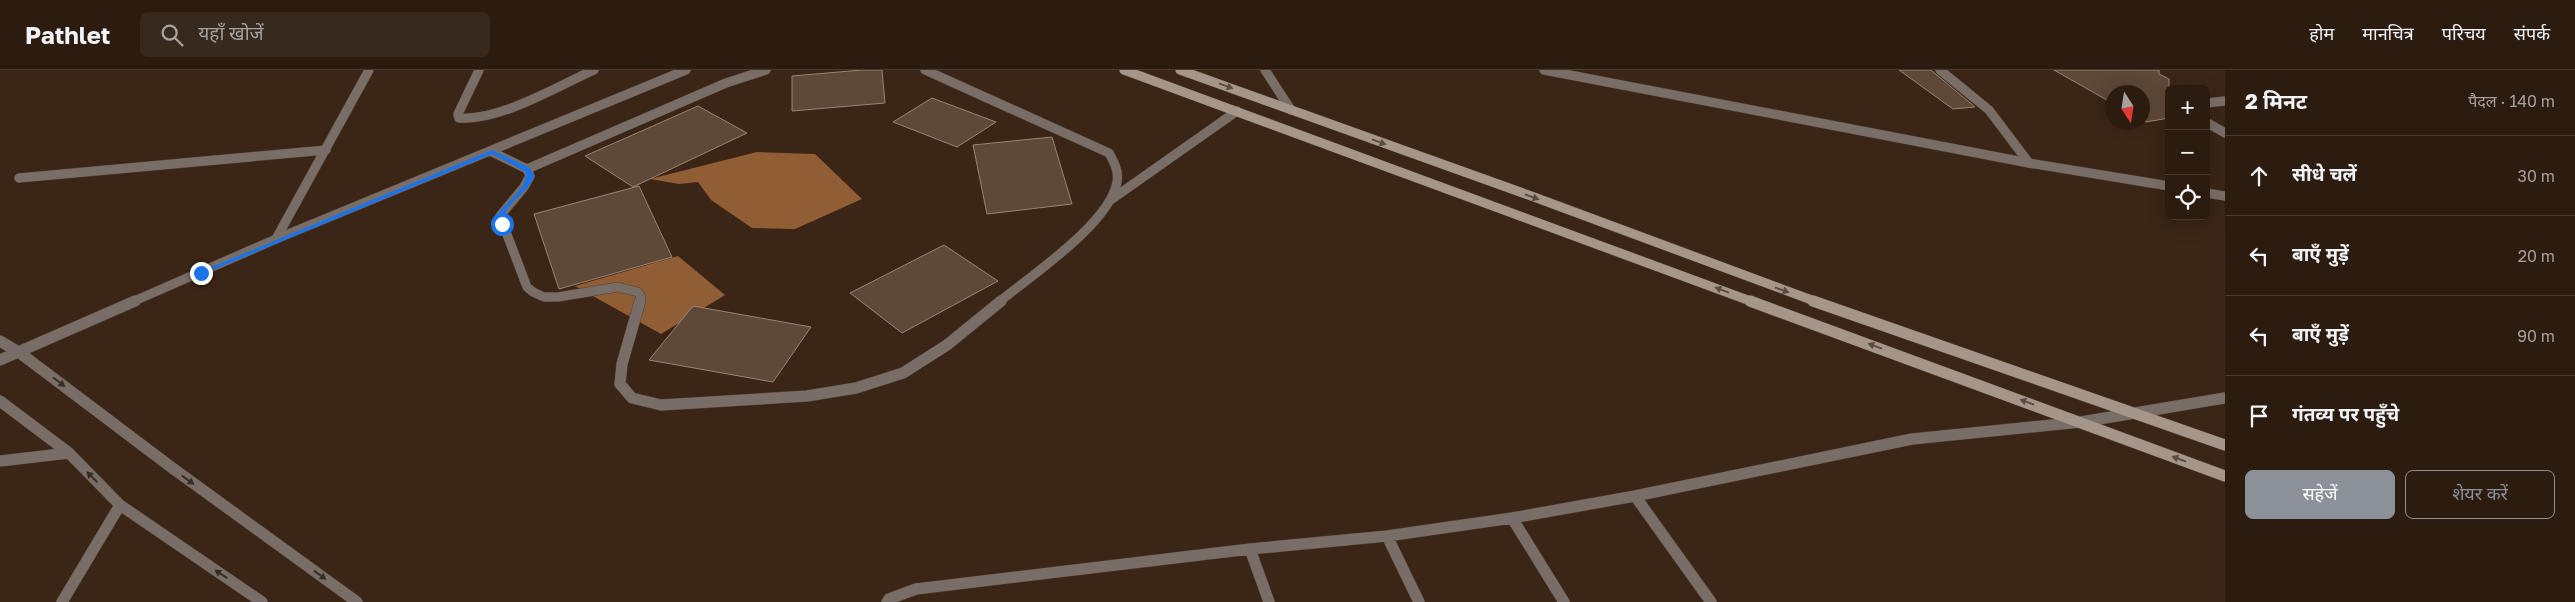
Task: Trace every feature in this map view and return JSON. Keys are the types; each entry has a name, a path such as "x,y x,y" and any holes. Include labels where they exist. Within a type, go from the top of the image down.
{"main road":[{"path":"1124,70 2225,476"},
{"path":"1180,70 1757,281 2225,445"}],"street":[{"path":"276,239 369,70"},
{"path":"480,70 458,114 459,118 465,120 484,117 594,70"},
{"path":"0,360 20,353 276,239 492,152 686,70"},
{"path":"492,152 528,169 726,83 766,70"},
{"path":"528,169 530,176 528,184 504,208 500,216 527,287 544,297 618,287 638,292 641,298 622,364 620,384 632,398 661,405 807,396 856,388 903,373 947,345 1095,223 1112,199 1117,182 1118,166 1110,153 925,70"},
{"path":"1265,70 1291,110"},
{"path":"1544,70 2029,163 2165,185"},
{"path":"1940,70 1989,110 2029,163"},
{"path":"2210,103 2225,101"},
{"path":"1112,199 1237,112"},
{"path":"2210,124 2225,133"},
{"path":"19,178 326,150"},
{"path":"2210,193 2225,196"},
{"path":"0,341 20,353 171,468 357,602"},
{"path":"887,602 889,599 916,589 1047,575 1250,549 1387,536 1512,518 1635,496 1912,439 2081,422 2225,398"},
{"path":"0,401 69,453 120,505 262,602"},
{"path":"0,461 69,453"},
{"path":"1635,496 1711,602"},
{"path":"62,602 120,505"},
{"path":"1512,518 1564,602"},
{"path":"1387,536 1419,602"},
{"path":"1250,549 1269,602"}],"shaded area":[{"path":"757,152 815,154 862,199 795,229 752,228 711,200 698,182 679,184 650,179"},
{"path":"678,256 725,295 661,334 575,286"}],"building":[{"path":"882,70 885,103 792,111 792,76"},
{"path":"1899,70 1931,70 1975,107 1953,109"},
{"path":"2054,70 2159,70 2159,74 2169,79 2169,85 2165,85 2165,119 2150,121 2150,85 2105,85 2105,99"},
{"path":"932,98 996,122 957,147 893,122"},
{"path":"698,106 747,133 633,187 585,156"},
{"path":"1052,137 1072,204 987,214 973,145"},
{"path":"639,186 672,257 559,289 534,214"},
{"path":"944,245 998,281 902,333 850,293"},
{"path":"693,306 811,327 773,382 649,360"}],"route":[{"path":"201,273 276,239 492,152 528,169 530,176 528,184 504,208 500,216 502,224"}]}
